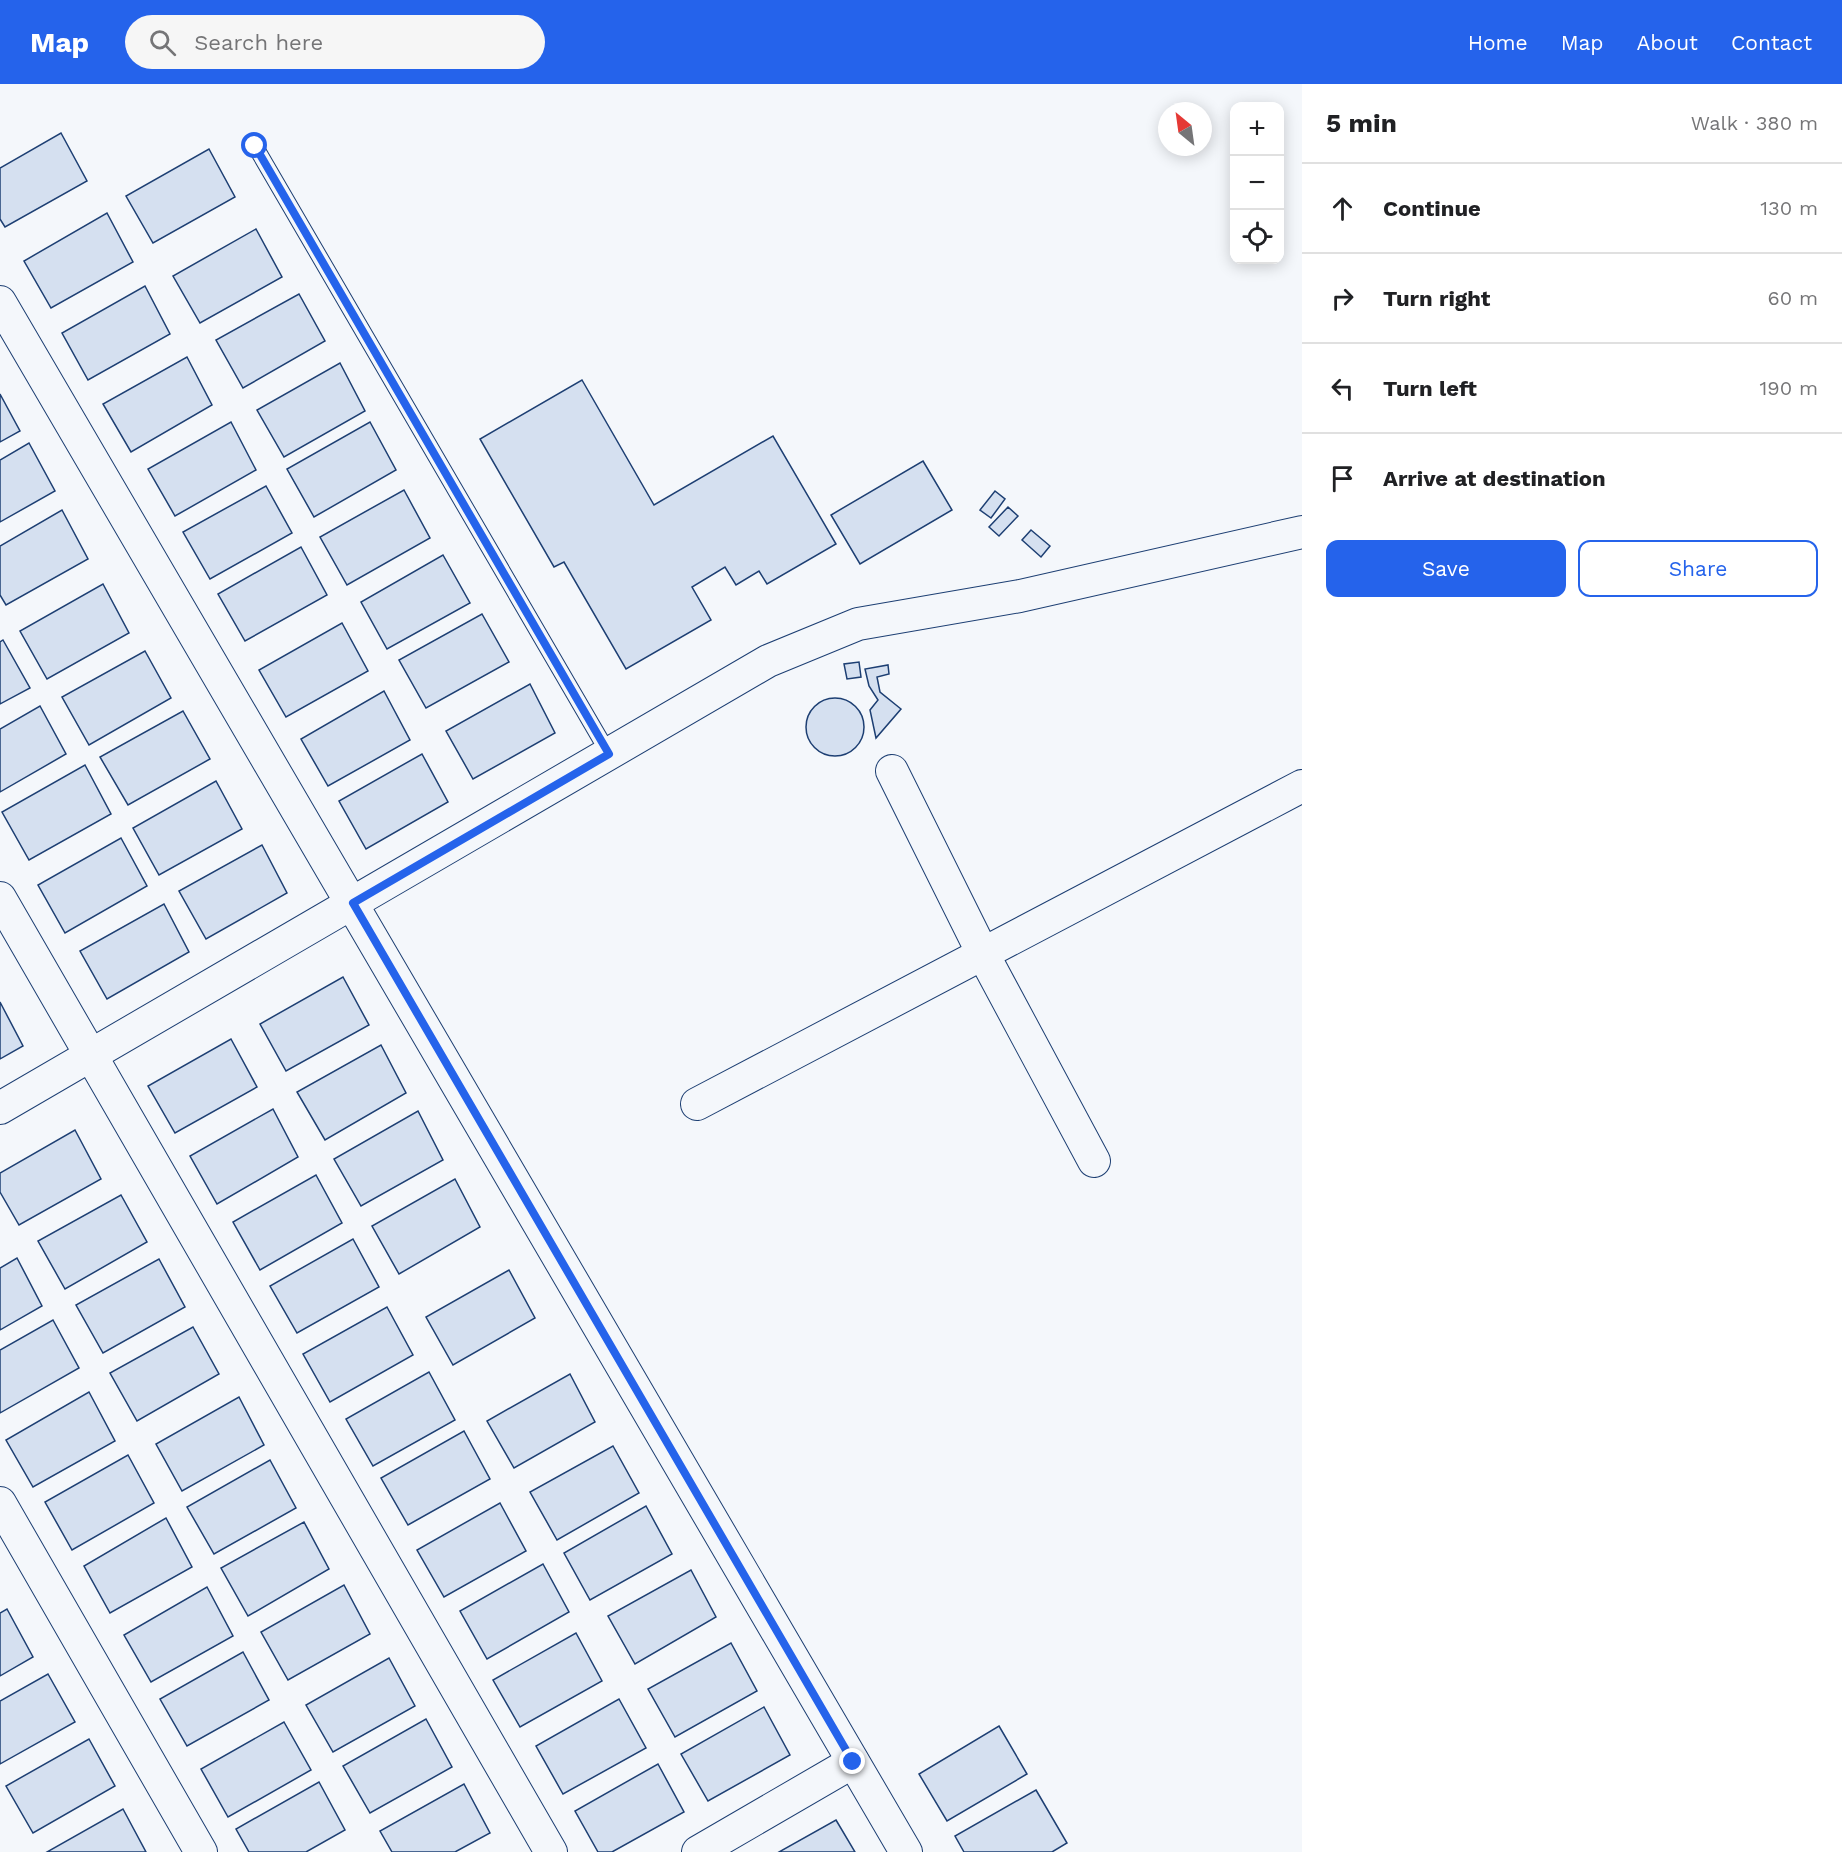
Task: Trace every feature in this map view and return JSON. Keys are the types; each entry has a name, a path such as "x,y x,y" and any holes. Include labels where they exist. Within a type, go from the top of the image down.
{"street":[{"path":"0,302 906,1852"},
{"path":"0,1108 768,661 858,624 1020,596 1302,532"},
{"path":"892,771 983,954 1094,1161"},
{"path":"697,1104 1302,786"},
{"path":"0,898 551,1852"},
{"path":"0,1503 201,1852"},
{"path":"698,1852 853,1762"}],"lane":[{"path":"255,146 609,754"}],"building":[{"path":"61,133 87,181 5,227 0,219 0,168"},
{"path":"209,149 235,197 153,243 126,196"},
{"path":"107,213 133,262 51,308 24,261"},
{"path":"256,229 282,277 200,323 173,276"},
{"path":"145,286 170,334 88,380 62,333"},
{"path":"299,294 325,341 243,388 216,340"},
{"path":"187,357 212,405 131,452 103,404"},
{"path":"340,363 365,411 284,457 257,410"},
{"path":"582,380 654,505 773,436 836,544 767,584 759,571 736,585 725,567 692,587 711,620 626,669 564,562 554,567 480,439"},
{"path":"0,394 20,431 0,442"},
{"path":"231,422 256,470 175,516 148,469"},
{"path":"370,422 396,470 314,517 287,469"},
{"path":"29,443 55,491 0,522 0,460"},
{"path":"923,461 952,510 860,564 831,515"},
{"path":"266,486 292,533 210,579 183,532"},
{"path":"404,490 430,538 347,585 320,537"},
{"path":"995,491 1005,499 991,518 980,510"},
{"path":"1008,507 1018,516 999,536 989,527"},
{"path":"62,510 88,559 6,605 0,595 0,546"},
{"path":"1031,530 1050,546 1041,557 1022,540"},
{"path":"301,547 327,595 245,641 218,594"},
{"path":"443,555 470,603 387,649 361,602"},
{"path":"103,584 129,633 47,679 20,631"},
{"path":"482,614 509,662 426,708 399,660"},
{"path":"342,623 368,671 286,717 259,670"},
{"path":"3,640 30,688 0,704 0,642"},
{"path":"145,651 171,698 89,745 62,697"},
{"path":"859,662 861,677 847,679 844,664"},
{"path":"888,665 889,674 877,677 880,692 901,709 876,738 870,710 878,700 869,686 865,669"},
{"path":"530,684 555,733 473,779 446,731"},
{"path":"384,691 410,740 328,786 301,739"},
{"path":"835,698 846,700 856,706 862,716 864,727 862,738 856,748 846,754 835,756 824,754 814,748 808,738 806,727 808,716 814,706 824,700"},
{"path":"40,706 66,754 0,792 0,729"},
{"path":"183,711 210,759 128,805 100,757"},
{"path":"422,754 448,802 366,849 339,801"},
{"path":"85,765 111,814 29,860 2,812"},
{"path":"216,781 242,829 159,875 133,828"},
{"path":"121,838 147,886 65,933 38,885"},
{"path":"262,845 287,893 206,939 179,891"},
{"path":"164,904 189,952 107,999 80,951"},
{"path":"343,977 369,1025 286,1071 260,1024"},
{"path":"0,1002 23,1046 0,1059"},
{"path":"231,1039 257,1087 175,1133 148,1086"},
{"path":"381,1045 406,1093 325,1140 297,1092"},
{"path":"273,1109 298,1157 217,1204 190,1156"},
{"path":"418,1111 443,1160 361,1206 334,1159"},
{"path":"75,1130 101,1179 19,1225 0,1192 0,1173"},
{"path":"316,1175 342,1223 260,1270 233,1222"},
{"path":"455,1179 480,1227 399,1274 372,1226"},
{"path":"121,1195 147,1242 65,1289 38,1241"},
{"path":"353,1239 379,1287 297,1333 270,1286"},
{"path":"17,1258 42,1306 0,1330 0,1268"},
{"path":"159,1259 185,1307 103,1353 76,1305"},
{"path":"509,1270 535,1318 453,1365 426,1317"},
{"path":"387,1307 413,1355 330,1402 303,1354"},
{"path":"53,1320 79,1368 0,1413 0,1350"},
{"path":"193,1327 219,1374 137,1421 110,1373"},
{"path":"429,1372 455,1420 373,1466 346,1419"},
{"path":"570,1374 595,1422 514,1468 487,1421"},
{"path":"89,1392 115,1441 33,1487 6,1440"},
{"path":"239,1397 264,1445 182,1491 156,1444"},
{"path":"464,1431 490,1479 408,1525 381,1478"},
{"path":"613,1446 639,1493 557,1540 530,1492"},
{"path":"128,1455 154,1503 72,1550 45,1502"},
{"path":"270,1460 296,1508 214,1554 187,1507"},
{"path":"500,1503 526,1551 444,1597 417,1550"},
{"path":"646,1506 672,1554 590,1600 564,1553"},
{"path":"166,1518 192,1567 110,1613 84,1566"},
{"path":"304,1522 329,1569 248,1616 221,1568"},
{"path":"543,1564 569,1612 487,1659 460,1611"},
{"path":"691,1570 716,1617 635,1664 608,1616"},
{"path":"344,1585 370,1634 288,1680 261,1632"},
{"path":"207,1587 233,1636 151,1682 124,1635"},
{"path":"7,1609 33,1657 0,1676 0,1613"},
{"path":"576,1633 602,1681 520,1727 493,1680"},
{"path":"731,1643 757,1691 675,1737 648,1689"},
{"path":"243,1652 269,1700 187,1746 160,1699"},
{"path":"389,1658 415,1706 333,1752 306,1705"},
{"path":"48,1674 75,1722 0,1764 0,1701"},
{"path":"619,1699 646,1748 563,1794 536,1746"},
{"path":"764,1707 790,1755 708,1801 681,1754"},
{"path":"426,1719 452,1767 370,1813 343,1766"},
{"path":"284,1722 311,1770 228,1817 201,1769"},
{"path":"999,1726 1027,1774 947,1821 919,1774"},
{"path":"89,1739 115,1786 33,1833 6,1786"},
{"path":"658,1764 684,1812 612,1852 598,1852 575,1811"},
{"path":"319,1782 345,1830 306,1852 249,1852 236,1829"},
{"path":"464,1784 490,1833 455,1852 392,1852 380,1831"},
{"path":"1036,1790 1067,1843 1052,1852 964,1852 955,1836"},
{"path":"123,1809 146,1852 47,1852"},
{"path":"836,1820 855,1852 779,1852"}],"route":[{"path":"255,146 609,754 353,903 853,1762"}]}
